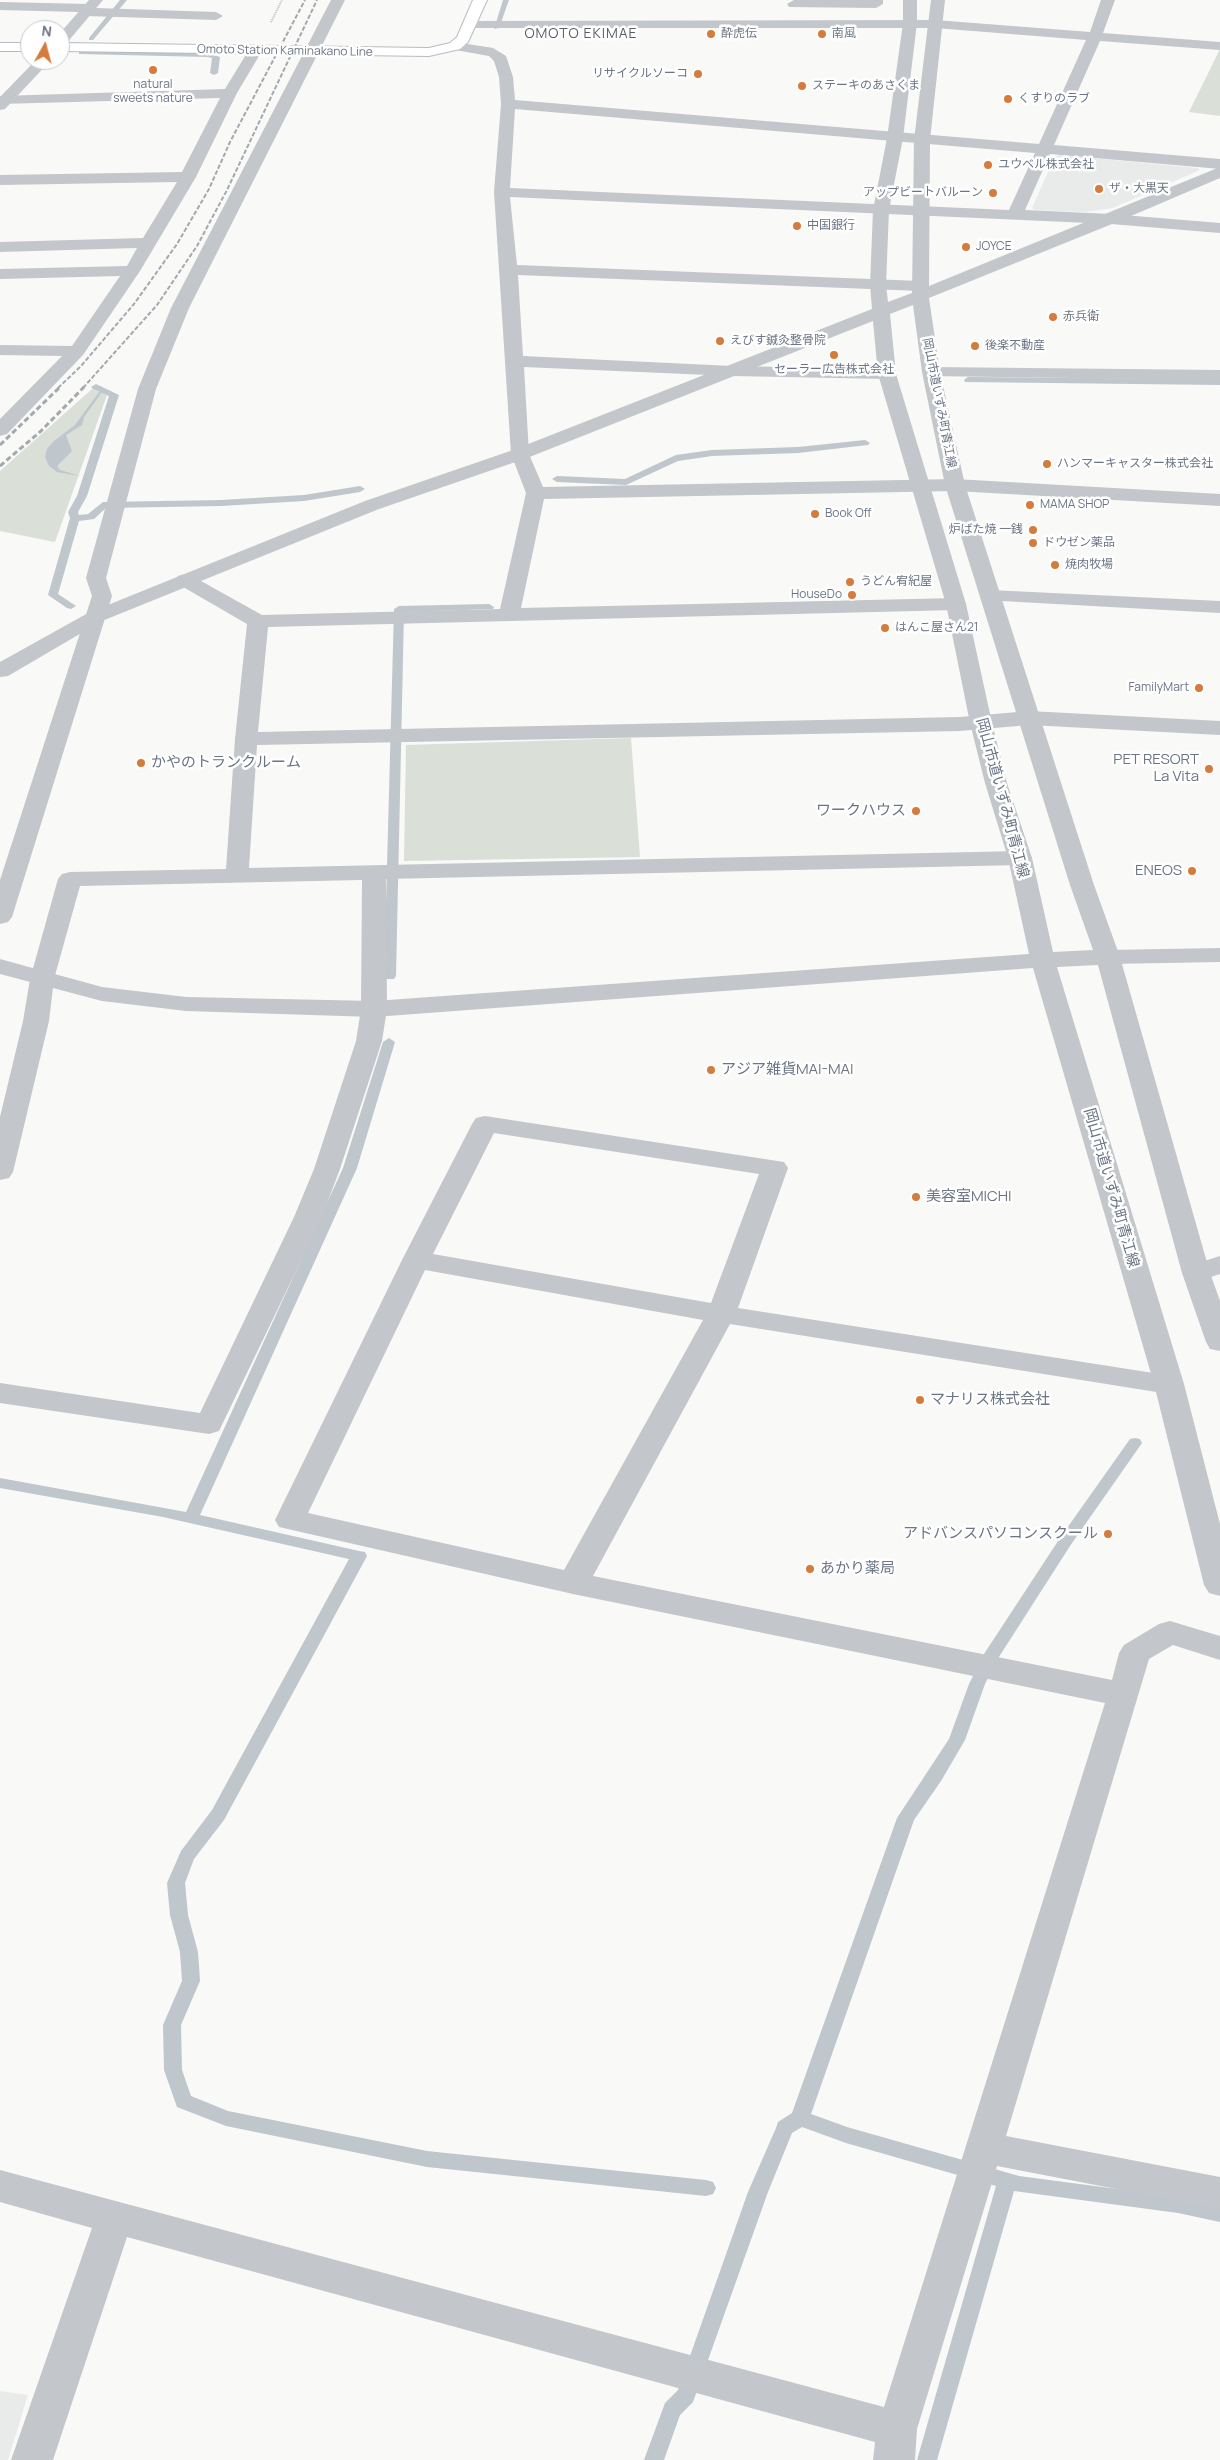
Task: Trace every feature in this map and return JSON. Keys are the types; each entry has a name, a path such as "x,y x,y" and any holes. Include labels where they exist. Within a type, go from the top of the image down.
{"main road":[{"path":"455,46 463,39 480,0"},
{"path":"0,46 20,47"},
{"name":"Omoto Station Kaminakano Line","path":"70,47 415,53 455,46"}],"street":[{"path":"0,917 102,596 96,578 147,389 180,308 338,0"},
{"path":"794,4 876,4 876,0"},
{"name":"岡山市道いずみ町青江線","path":"910,0 910,23 895,138 880,210 878,285 887,374 956,604 981,723 996,783 1020,858 1043,960 1169,1384 1220,1585"},
{"name":"岡山市道いずみ町青江線","path":"938,0 922,140 920,292 934,380 955,485 1082,885 1108,957 1208,1269 1220,1342"},
{"path":"1015,215 1095,36 1108,0"},
{"path":"0,6 90,7 113,13 216,16"},
{"path":"70,30 90,7"},
{"path":"471,24 910,23 1220,46"},
{"path":"455,46 493,52 501,59 506,77 508,104 502,192 509,270 520,454 536,492 509,614"},
{"path":"0,430 77,351 132,271 188,176 230,93 255,51"},
{"path":"2,102 34,70"},
{"path":"2,102 230,93"},
{"path":"508,104 1220,164"},
{"path":"0,671 95,617 185,580 372,505 520,454 732,371 881,312 920,292 1112,220 1220,172"},
{"path":"0,180 188,176"},
{"path":"502,192 1015,215 1220,228"},
{"path":"0,247 150,243"},
{"path":"509,270 878,285 920,292"},
{"path":"0,274 132,271"},
{"path":"0,350 77,351"},
{"path":"515,360 732,371 887,374"},
{"path":"934,380 1220,375"},
{"path":"934,380 1220,388"},
{"path":"536,492 955,485 1220,500"},
{"path":"185,580 258,620 956,604"},
{"path":"990,596 1220,607"},
{"path":"237,874 246,739 258,620"},
{"path":"246,739 981,723 1029,718 1220,728"},
{"path":"0,1172 34,1030 42,979 70,879 1020,858"},
{"path":"0,1393 209,1424 308,1217 327,1169 369,1041 374,1009 387,872"},
{"path":"0,966 102,994 186,1004 374,1009 1043,960 1220,955"},
{"path":"573,1583 721,1314 775,1168 485,1124 416,1260 290,1520 573,1583 1124,1695"},
{"path":"416,1260 721,1314 1169,1384"},
{"path":"0,2186 696,2375 895,2444 1124,1695 1135,1653 1170,1632 1220,1648"},
{"path":"980,2164 1220,2193"},
{"path":"32,2460 115,2217"}],"shaded area":[{"path":"1220,49 1220,116 1189,112"},
{"name":"ザ・大黒天","path":"1055,156 1198,168 1200,170 1113,208 1086,212 1035,210 1032,208"},
{"path":"92,389 107,395 55,542 0,531 0,471"},
{"path":"100,391 102,392 84,417 82,425 66,435 72,451 57,466 60,470 80,476 57,472 49,466 45,457 47,449 54,441 75,425"},
{"path":"631,738 640,857 404,861 406,745"},
{"path":"0,2391 28,2395 8,2460 0,2460"}],"waterway":[{"path":"91,39 124,0"},
{"path":"496,28 506,0"},
{"path":"82,52 208,55 216,57 214,73"},
{"path":"968,380 1220,382"},
{"path":"75,518 73,512 82,496 114,395 96,387"},
{"path":"557,479 626,482 676,458 712,453 798,450 865,443"},
{"path":"75,518 91,517 103,505 221,503 304,498 360,489"},
{"path":"71,606 53,595 75,518"},
{"path":"390,976 399,609 489,607"},
{"path":"191,1518 350,1168 389,1042"},
{"path":"800,2118 906,1818 935,1777 957,1740 977,1684 990,1658 1065,1542 1135,1443"},
{"path":"0,1483 163,1512 359,1556 218,1815 187,1856 176,1883 179,1915 189,1952 191,1981 172,2025 173,2070 184,2101 226,2118 427,2159 706,2188"},
{"path":"654,2460 672,2410 686,2395 758,2192 785,2128 800,2118"},
{"path":"800,2118 846,2135 1007,2181"},
{"path":"927,2460 1007,2181"},
{"path":"1007,2181 1019,2184 1178,2205 1220,2214"}],"railway":[{"path":"58,388 81,366 134,304 177,244 209,189 230,142 305,0"},
{"path":"83,388 157,305 197,246 227,190 317,0"},
{"path":"0,445 60,387"},
{"path":"0,466 41,431 84,387"}],"place":[{"name":"酔虎伝","path":"711,34"},
{"name":"南風","path":"822,34"},
{"name":"natural sweets nature","path":"153,70"},
{"name":"リサイクルソーコ","path":"698,74"},
{"name":"ステーキのあさくま","path":"802,86"},
{"name":"くすりのラブ","path":"1008,99"},
{"name":"ユウベル株式会社","path":"988,165"},
{"name":"ザ・大黒天","path":"1099,189"},
{"name":"アップビートバルーン","path":"993,193"},
{"name":"中国銀行","path":"797,226"},
{"name":"JOYCE","path":"966,247"},
{"name":"赤兵衛","path":"1053,317"},
{"name":"えびす鍼灸整骨院","path":"720,341"},
{"name":"後楽不動産","path":"975,346"},
{"name":"セーラー広告株式会社","path":"834,355"},
{"name":"ハンマーキャスター株式会社","path":"1047,464"},
{"name":"MAMA SHOP","path":"1030,505"},
{"name":"Book Off","path":"815,514"},
{"name":"炉ばた焼 一銭","path":"1033,530"},
{"name":"ドウゼン薬品","path":"1033,543"},
{"name":"焼肉牧場","path":"1055,565"},
{"name":"うどん宥紀屋","path":"850,582"},
{"name":"HouseDo","path":"852,595"},
{"name":"はんこ屋さん21","path":"885,628"},
{"name":"FamilyMart","path":"1199,688"},
{"name":"かやのトランクルーム","path":"141,763"},
{"name":"PET RESORT La Vita","path":"1209,769"},
{"name":"ワークハウス","path":"916,811"},
{"name":"ENEOS","path":"1192,871"},
{"name":"アジア雑貨MAI-MAI","path":"711,1070"},
{"name":"美容室MICHI","path":"916,1197"},
{"name":"マナリス株式会社","path":"920,1400"},
{"name":"アドバンスパソコンスクール","path":"1108,1534"},
{"name":"あかり薬局","path":"810,1569"}],"district":[{"name":"OMOTO EKIMAE","path":"581,34"}]}
